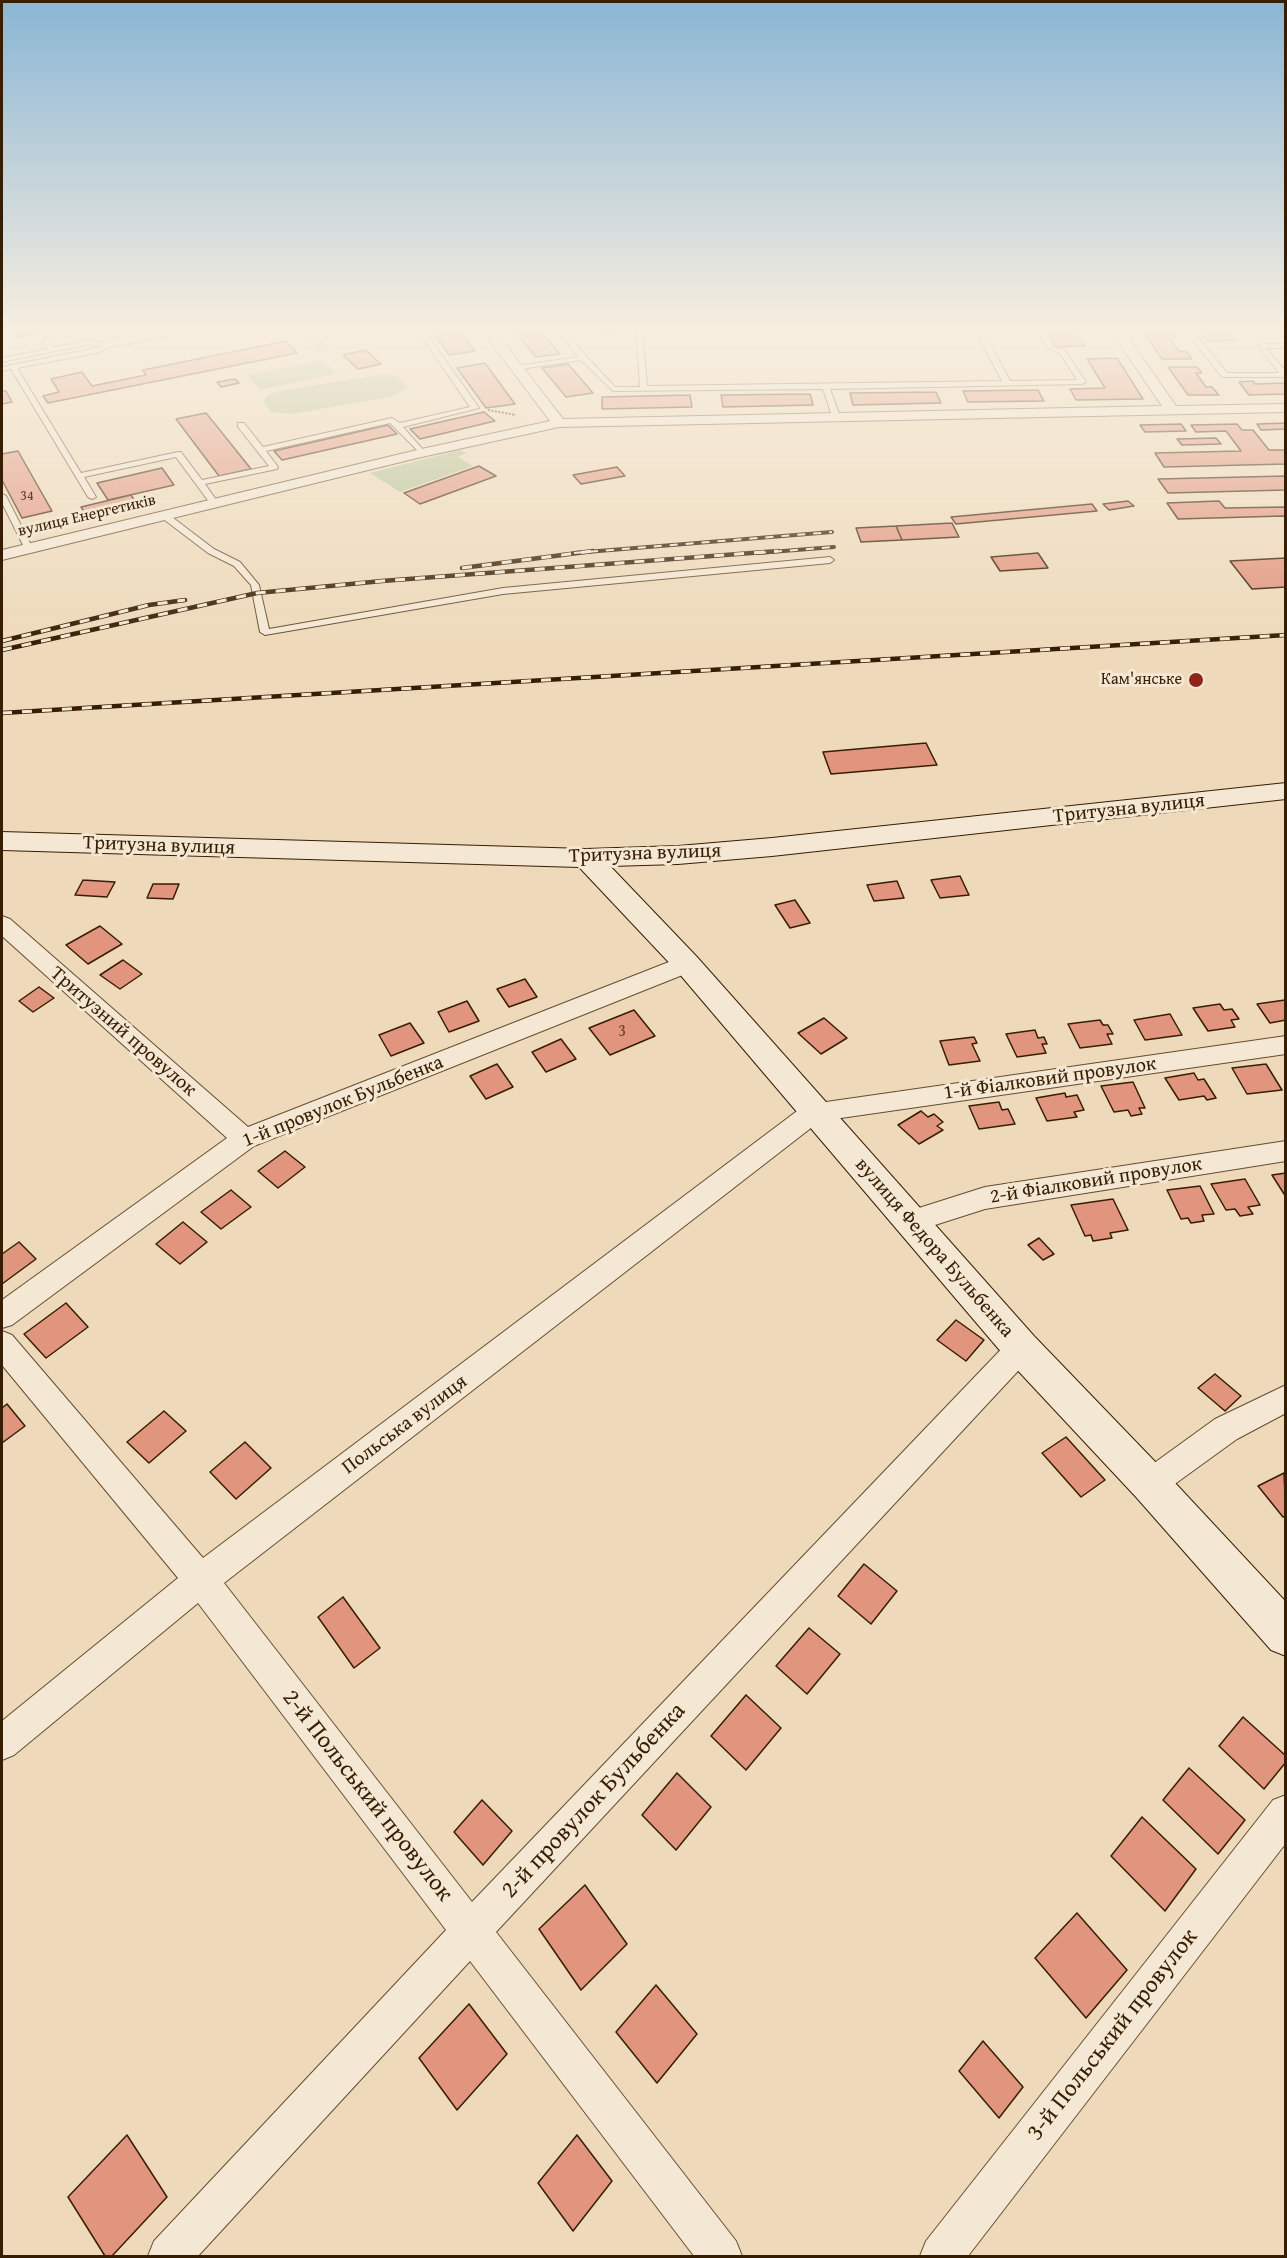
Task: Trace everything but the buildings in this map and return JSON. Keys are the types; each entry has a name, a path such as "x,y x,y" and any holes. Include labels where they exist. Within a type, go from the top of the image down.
{"street":[{"name":"вулиця Енергетиків","path":"2,555 516,432"},
{"name":"Тритузна вулиця","path":"2,841 586,858 678,855 772,847 1286,791"},
{"name":"вулиця Федора Бульбенка","path":"586,858 687,964 1021,1348 1150,1484 1286,1635"},
{"name":"Тритузний провулок","path":"2,924 245,1139"},
{"name":"1-й провулок Бульбенка","path":"2,1316 245,1139 687,964"},
{"name":"1-й Фіалковий провулок","path":"814,1112 1286,1045"},
{"name":"Польська вулиця","path":"2,1743 201,1580 814,1112"},
{"name":"2-й Фіалковий провулок","path":"910,1222 985,1198 1286,1152"},
{"name":"2-й Польський провулок","path":"2,1344 201,1580 721,2256"},
{"name":"2-й провулок Бульбенка","path":"169,2256 471,1931 1021,1348"},
{"path":"1150,1484 1226,1429 1286,1398"},
{"name":"3-й Польський провулок","path":"941,2256 1286,1813"}],"lane":[{"path":"53,432 92,497"},
{"path":"200,483 274,467 247,432"},
{"path":"261,450 338,432"},
{"path":"404,432 422,453"},
{"path":"79,476 178,454 215,504"},
{"path":"2,496 29,549"},
{"path":"165,516 211,551 237,564 255,585 265,632 503,591 830,560"}],"green space":[{"path":"460,450 466,453 458,457 473,466 400,492 370,473"}],"railway":[{"path":"584,552 832,532"},
{"path":"758,553 834,547"},
{"path":"584,552 593,551"},
{"path":"2,650 257,593 382,581 778,551"},
{"path":"462,568 584,552"},
{"path":"574,553 584,552"},
{"path":"2,641 149,605 185,600"},
{"path":"2,713 1286,635"}],"place":[{"name":"Кам'янське","path":"1196,680"}]}
